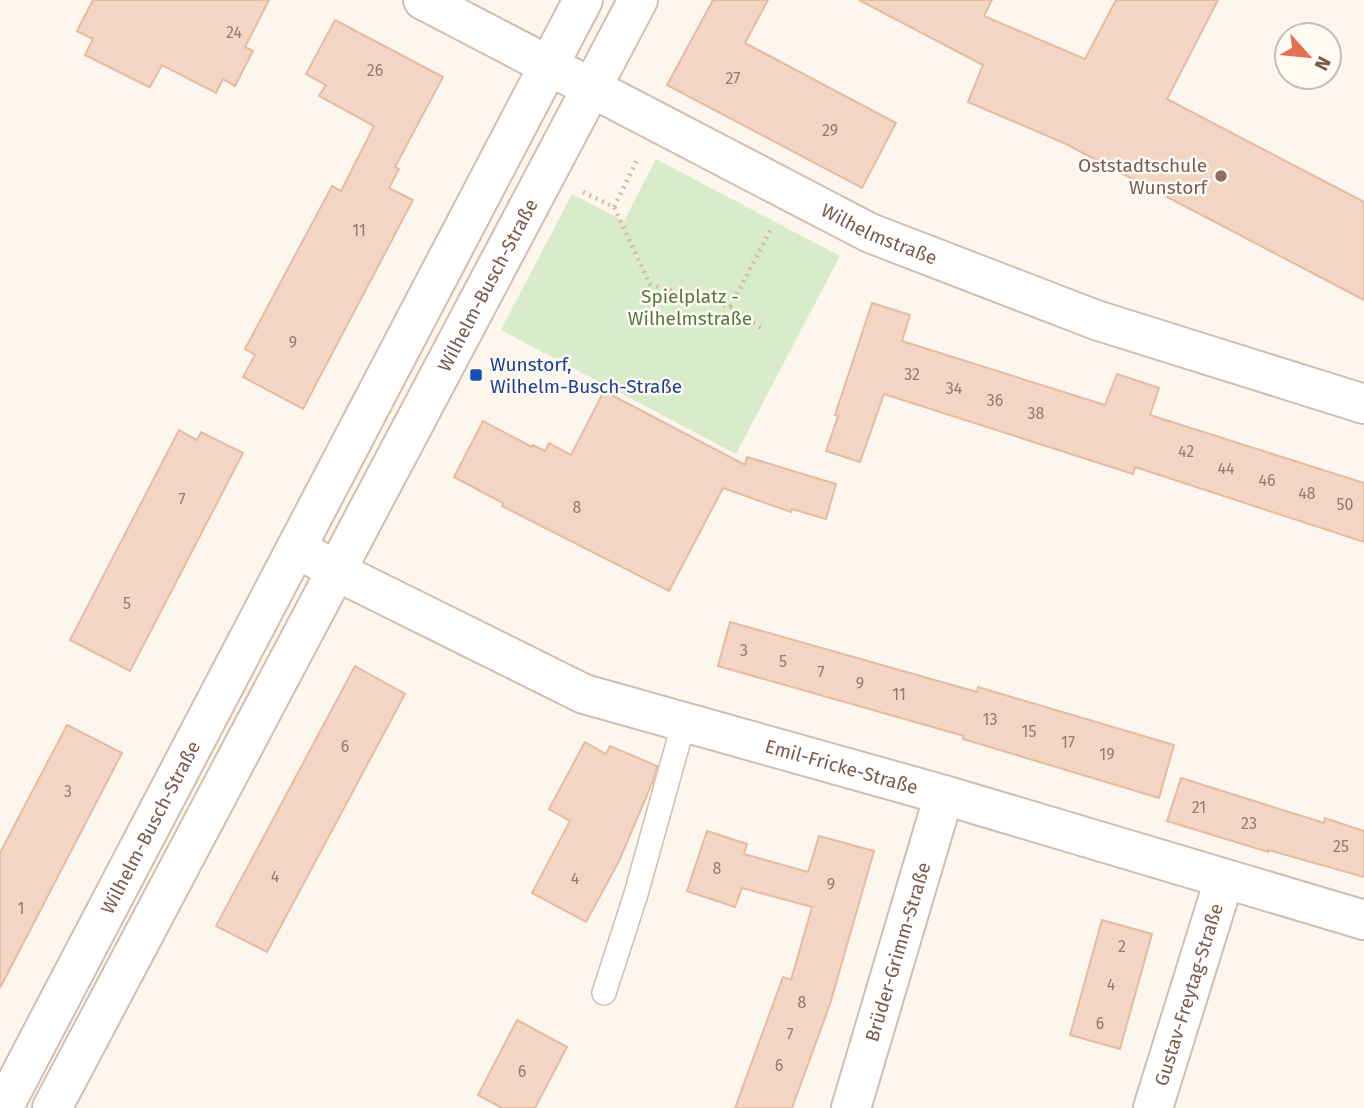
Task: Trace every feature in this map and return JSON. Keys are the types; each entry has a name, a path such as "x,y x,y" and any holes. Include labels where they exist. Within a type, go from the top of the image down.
{"street":[{"name":"Wilhelmstraße","path":"422,0 870,233 1096,320 1364,404"},
{"name":"Wilhelm-Busch-Straße","path":"3,1108 583,0"},
{"name":"Wilhelm-Busch-Straße","path":"52,1108 638,0"},
{"path":"296,548 336,571"},
{"name":"Emil-Fricke-Straße","path":"336,571 584,694 944,795 1364,920"},
{"name":"Brüder-Grimm-Straße","path":"850,1108 944,795"},
{"name":"Gustav-Freytag-Straße","path":"1153,1108 1224,880"}],"lane":[{"path":"604,993 636,894 684,722"}],"path":[{"path":"614,207 656,122"},
{"path":"548,174 614,207 650,284 730,307 764,330"},
{"path":"730,307 790,192"}],"green space":[{"name":"Spielplatz - Wilhelmstraße","path":"656,159 840,256 736,454 501,330 572,194 624,221"}],"building":[{"path":"93,0 269,0 245,47 253,51 235,86 223,79 216,93 162,65 150,87 85,55 93,39 77,31"},
{"path":"713,0 768,0 745,43 896,123 862,188 667,85"},
{"name":"Oststadtschule Wunstorf","path":"859,0 992,0 984,16 1085,59 1116,0 1218,0 1167,99 1364,202 1364,300 1064,143 968,102 983,65"},
{"path":"335,20 443,77 395,167 399,169 389,188 413,200 303,409 243,377 255,355 245,349 332,186 341,191 374,126 319,96 326,85 306,74"},
{"path":"872,303 910,315 902,341 1105,405 1117,374 1159,388 1150,415 1364,483 1364,542 1135,467 1133,474 884,394 860,462 826,451"},
{"path":"604,391 745,465 747,457 836,484 826,519 792,509 791,512 723,488 669,591 502,506 503,503 454,477 483,421 532,447 533,445 545,451 549,443 571,455"},
{"path":"179,430 197,440 201,432 243,453 130,671 70,640"},
{"path":"730,622 977,692 978,687 1174,745 1159,798 963,739 964,736 718,666"},
{"path":"355,666 405,694 267,952 216,926"},
{"path":"67,725 122,753 0,988 0,853"},
{"path":"585,742 606,754 610,746 657,766 619,861 586,922 532,893 570,821 549,809"},
{"path":"1181,778 1324,823 1325,818 1364,831 1364,877 1268,852 1167,821"},
{"path":"707,831 747,844 744,854 808,872 819,836 874,851 830,1004 792,1108 735,1108 783,977 791,980 812,907 742,888 735,907 687,891"},
{"path":"1102,920 1152,934 1120,1049 1070,1035"},
{"path":"517,1020 567,1047 535,1108 502,1108 478,1095"}],"place":[{"name":"Oststadtschule Wunstorf","path":"1221,176"},
{"name":"Wunstorf, Wilhelm-Busch-Straße","path":"476,375"}]}
